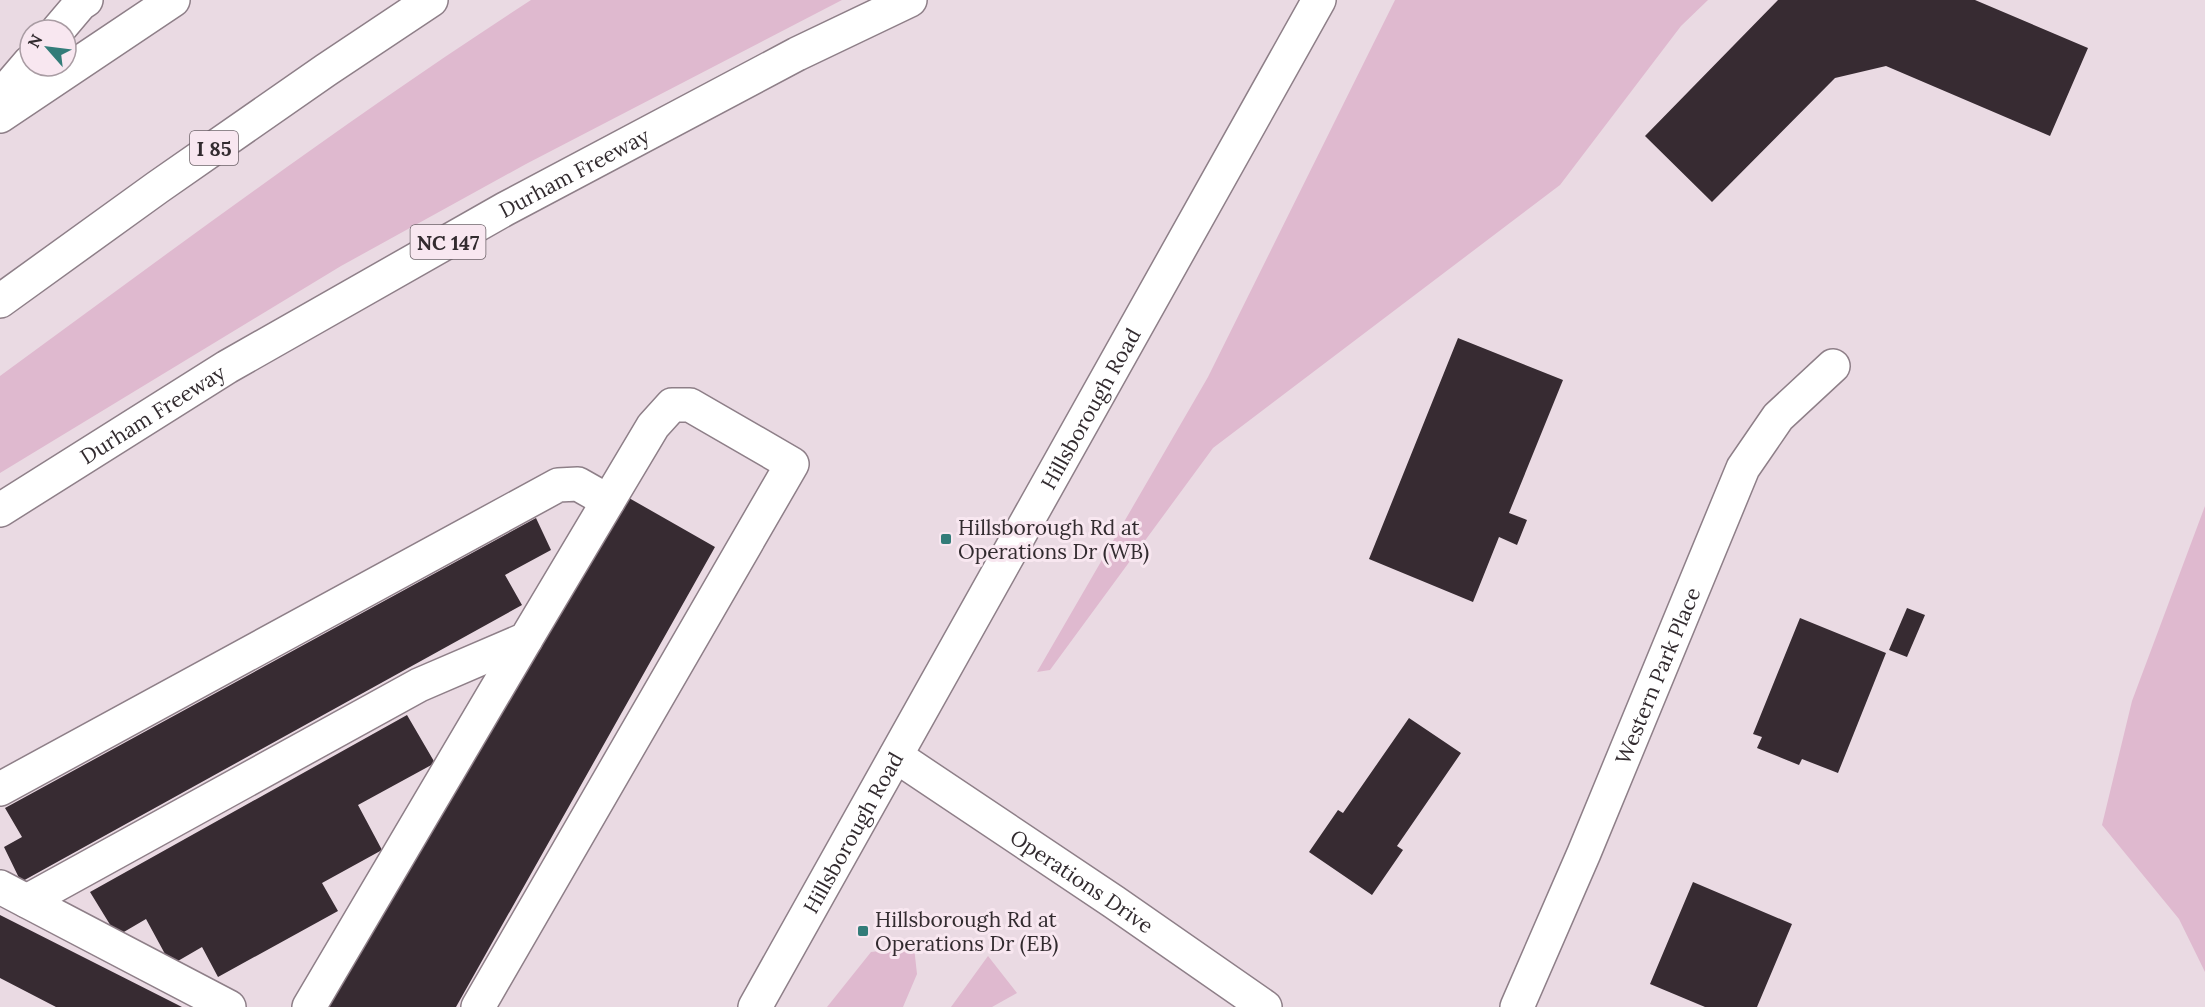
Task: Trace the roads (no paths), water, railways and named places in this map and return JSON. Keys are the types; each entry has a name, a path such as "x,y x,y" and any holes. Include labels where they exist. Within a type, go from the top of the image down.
{"main road":[{"path":"69,18 86,0"},
{"path":"0,116 173,0"},
{"name":"I 85","path":"0,301 158,187 431,0"},
{"name":"Durham Freeway","path":"0,510 227,367 505,209 797,54 910,0"},
{"name":"Hillsborough Road","path":"755,1007 1319,0"},
{"path":"0,97 18,76"},
{"name":"Western Park Place","path":"1517,1007 1584,853 1743,468 1778,417 1833,366"},
{"path":"309,1007 652,426 672,405 690,405 792,465 478,1007"},
{"path":"0,789 558,485 578,484 608,501"},
{"path":"14,894 419,685 526,639"},
{"name":"Operations Drive","path":"896,756 1114,902 1265,1007"},
{"path":"14,894 229,1007"}],"place":[{"name":"Hillsborough Rd at Operations Dr (WB)","path":"946,539"},
{"name":"Hillsborough Rd at Operations Dr (EB)","path":"863,931"}]}
